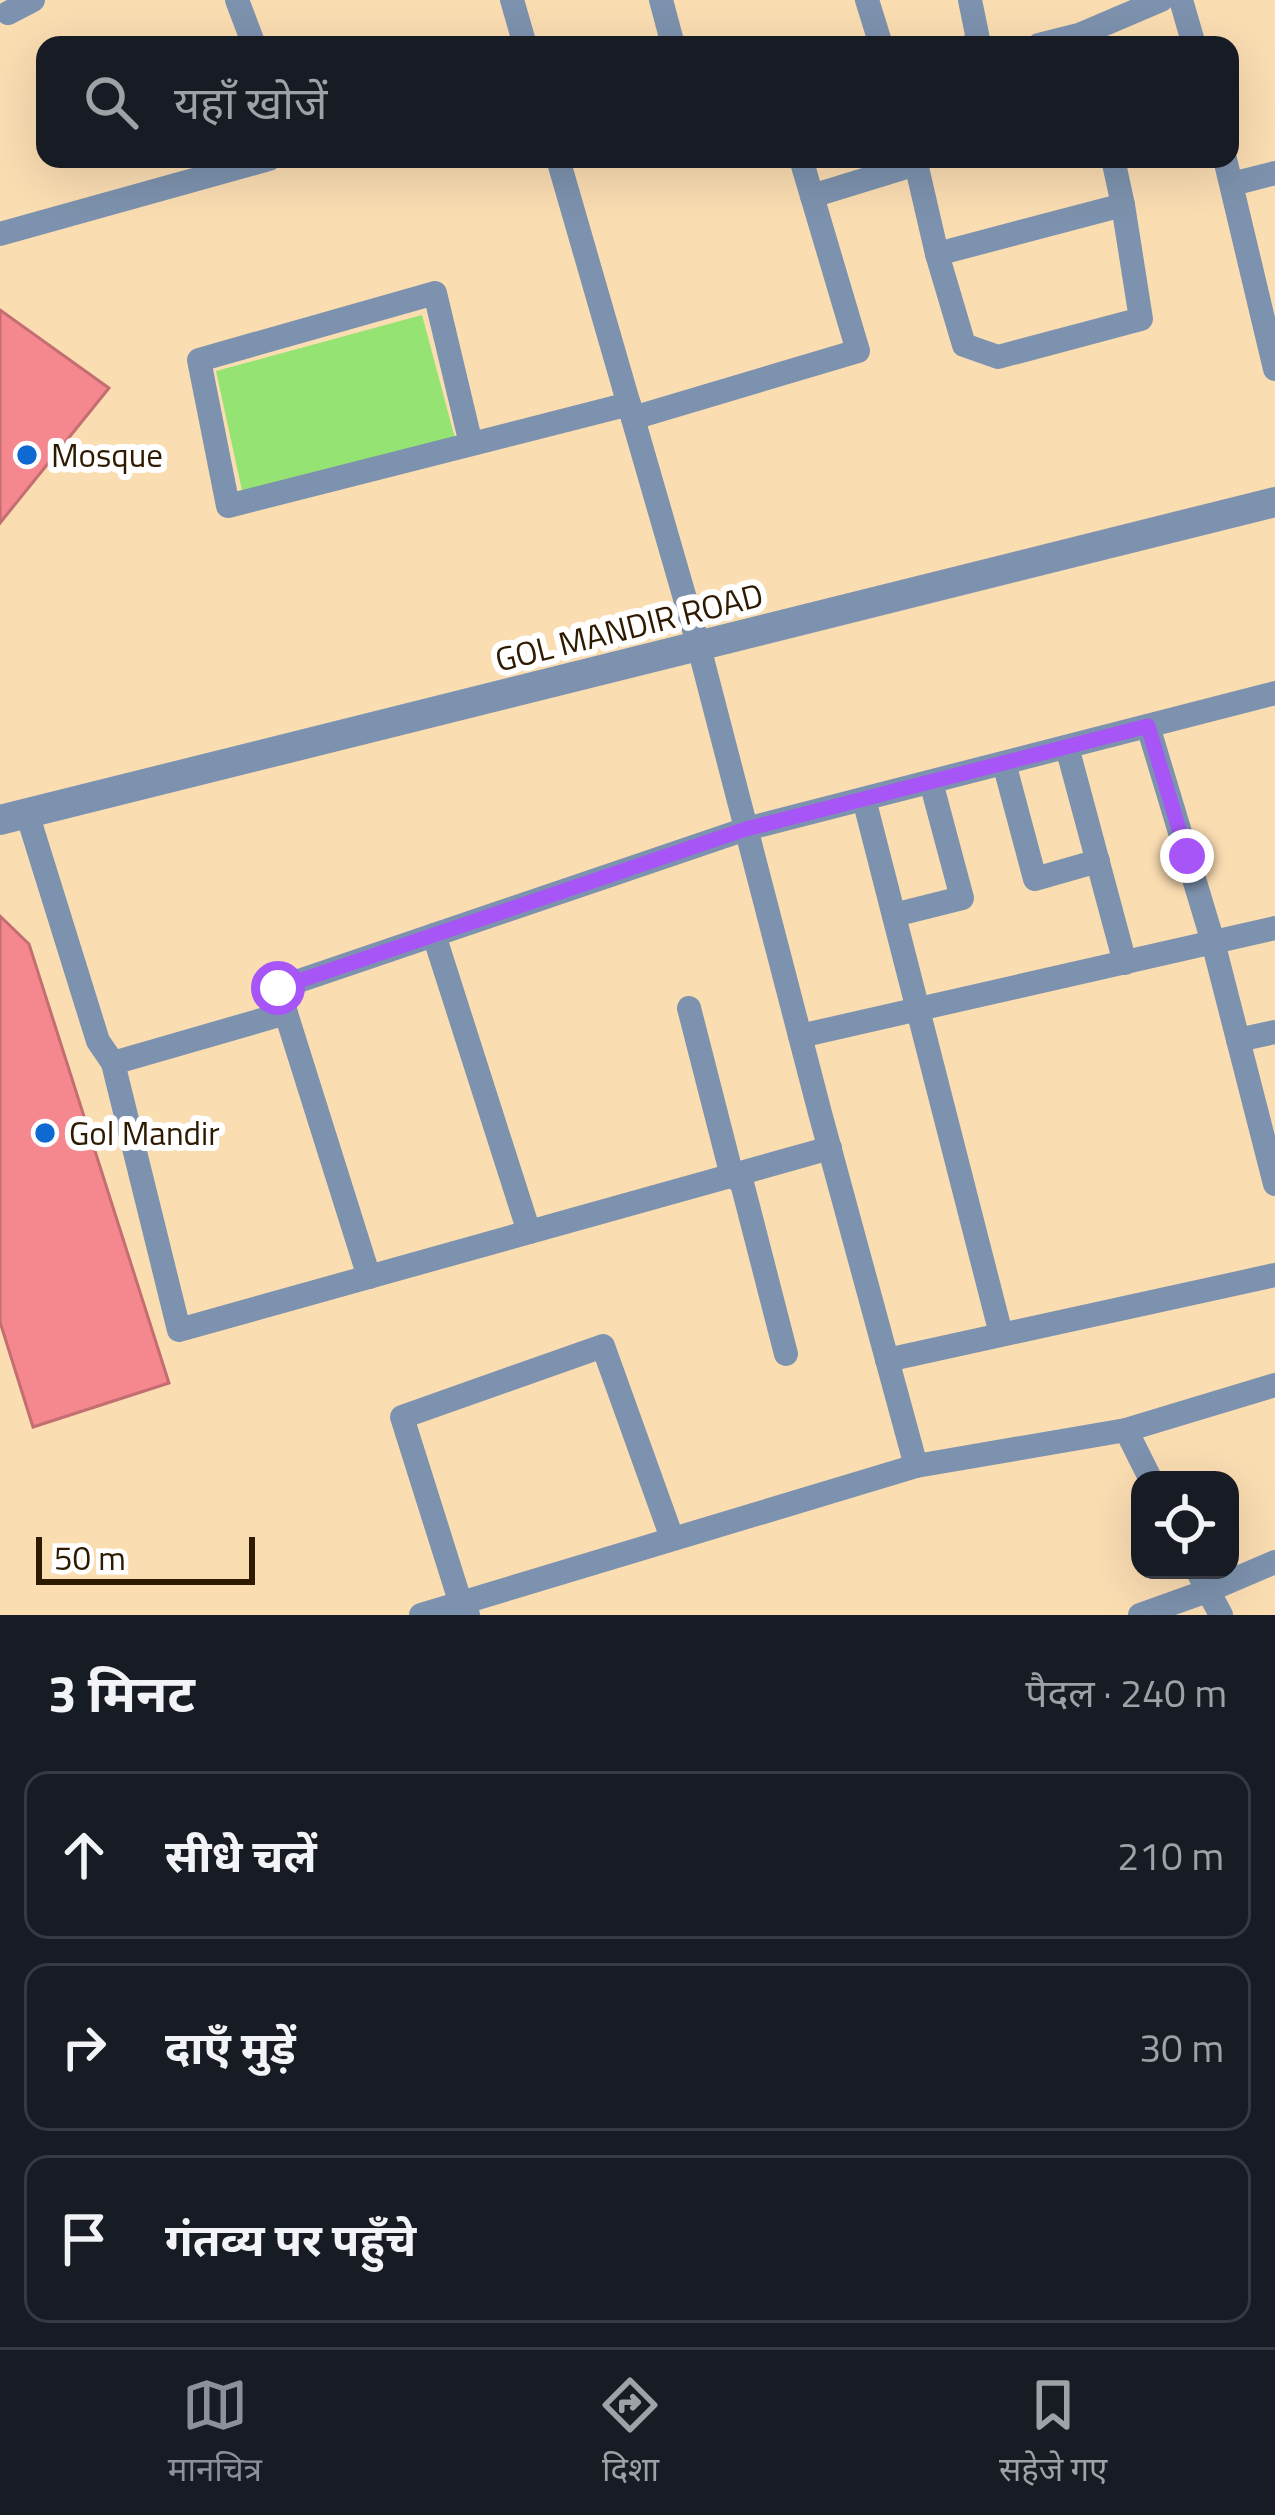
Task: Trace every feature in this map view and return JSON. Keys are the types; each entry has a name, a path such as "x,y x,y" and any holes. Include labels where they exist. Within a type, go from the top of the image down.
{"street":[{"path":"8,13 33,0"},
{"path":"236,0 250,36"},
{"path":"512,0 522,36"},
{"path":"661,0 671,36"},
{"path":"867,0 878,36"},
{"path":"970,0 976,36"},
{"path":"1075,36 1161,0"},
{"path":"1181,0 1191,36"},
{"path":"0,234 237,168"},
{"path":"561,168 698,646 916,1466"},
{"path":"471,444 435,292 199,360 229,506 471,444 631,411 858,351 804,168"},
{"path":"812,196 898,168"},
{"path":"917,168 964,345 998,356 1141,319 1115,168"},
{"path":"1228,168 1270,322 1275,369"},
{"path":"1232,184 1275,173"},
{"path":"937,254 1123,205"},
{"name":"GOL MANDIR ROAD","path":"14,816 1275,502"},
{"path":"369,1277 278,988 746,829 1275,693"},
{"path":"1148,726 1213,942 1275,1184"},
{"path":"1067,747 1125,963"},
{"path":"1004,763 1035,879 1098,861"},
{"path":"894,915 962,898 931,782"},
{"path":"864,799 1001,1334"},
{"path":"14,816 98,1041 112,1063 179,1330 830,1148"},
{"path":"800,1036 1275,928"},
{"path":"434,935 529,1232"},
{"path":"689,1008 732,1176 742,1183 786,1354"},
{"path":"112,1063 286,1013"},
{"path":"1238,1040 1275,1032"},
{"path":"887,1360 1275,1275"},
{"path":"464,1608 402,1417 603,1346 672,1538"},
{"path":"421,1615 464,1608 672,1538 916,1466 1126,1430 1275,1384"},
{"path":"1126,1430 1146,1471"},
{"path":"1140,1615 1202,1581 1275,1562"},
{"path":"1202,1581 1221,1615"}],"green space":[{"path":"422,315 456,442 243,495 216,371"}],"building":[{"name":"Mosque","path":"0,310 109,388 0,523"},
{"name":"Gol Mandir","path":"0,916 29,944 169,1383 33,1427 0,1322"}],"place":[{"name":"Mosque","path":"27,455"},
{"name":"Gol Mandir","path":"45,1133"}],"route":[{"path":"278,988 746,829 1148,726 1187,856"}]}
